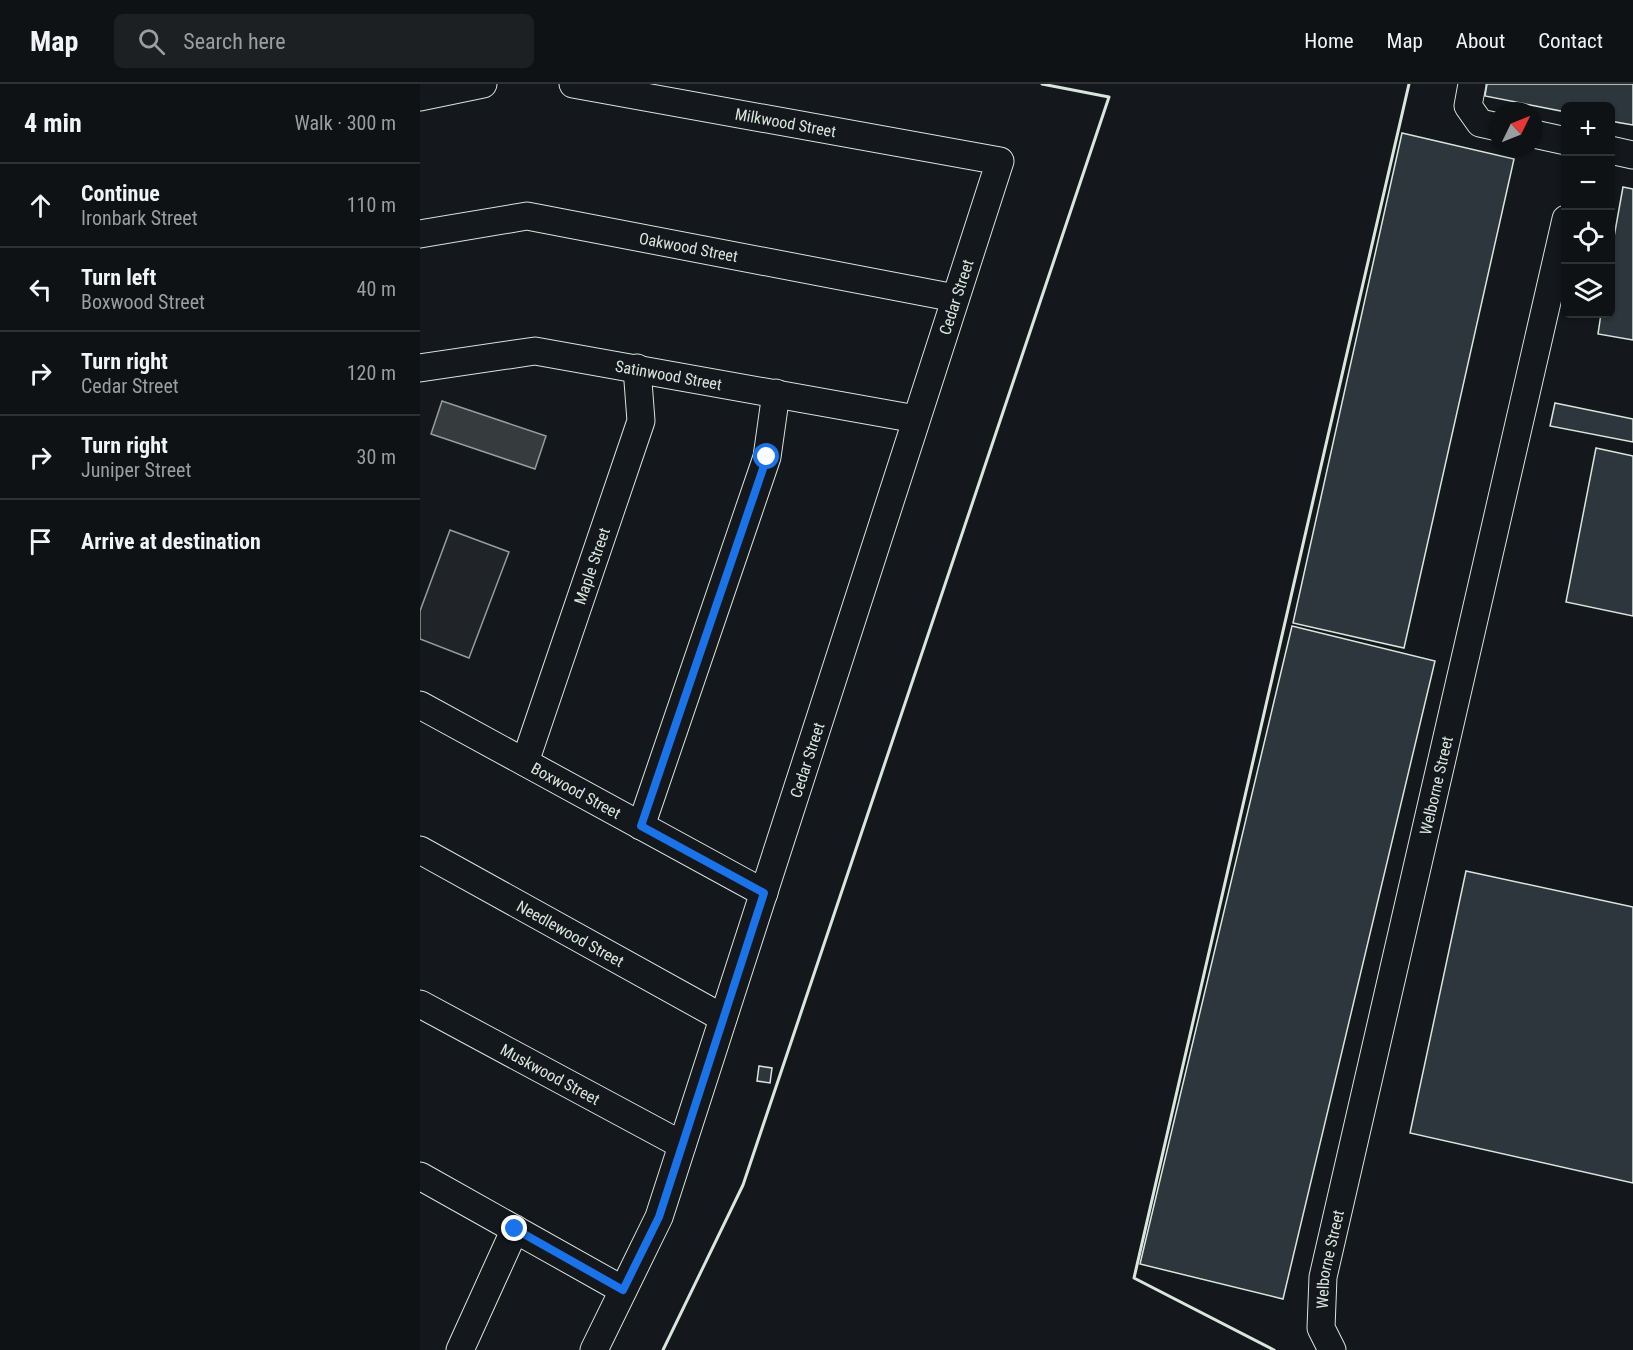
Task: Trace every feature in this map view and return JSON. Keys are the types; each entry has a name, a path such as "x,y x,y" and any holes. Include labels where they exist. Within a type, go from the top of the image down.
{"street":[{"path":"420,97 483,84"},
{"name":"Milkwood Street","path":"573,84 1000,161"},
{"path":"1472,84 1467,105 1480,123 1489,125"},
{"path":"1543,137 1561,140"},
{"path":"1615,151 1633,155"},
{"name":"Cedar Street","path":"594,1350 659,1217 1000,161"},
{"name":"Oakwood Street","path":"420,234 527,216 955,298"},
{"name":"Welborne Street","path":"1332,1350 1321,1328 1323,1277 1561,241"},
{"name":"Satinwood Street","path":"420,368 535,351 916,418"},
{"name":"Maple Street","path":"525,762 641,421 636,368"},
{"path":"641,826 767,457 776,393"},
{"name":"Boxwood Street","path":"420,705 764,893"},
{"name":"Needlewood Street","path":"420,850 723,1018"},
{"name":"Muskwood Street","path":"420,1004 682,1145"},
{"path":"420,1176 623,1290"},
{"path":"460,1350 515,1229"}],"shaded area":[{"path":"442,401 546,436 535,469 431,434"},
{"path":"450,530 509,552 469,658 420,639 420,611"}],"building":[{"path":"1487,84 1633,84 1633,125 1615,122 1615,102 1561,102 1561,111 1543,107 1543,102 1515,102 1485,96"},
{"path":"1402,133 1489,153 1489,156 1514,159 1404,648 1293,623"},
{"path":"1623,187 1633,189 1633,340 1598,334 1600,318 1615,318 1615,231"},
{"path":"1555,403 1633,419 1633,442 1550,426"},
{"path":"1596,448 1633,456 1633,616 1566,602"},
{"path":"1292,626 1435,661 1283,1299 1140,1264"},
{"path":"1466,871 1633,907 1633,1183 1410,1133"},
{"path":"759,1066 772,1068 770,1083 757,1081"}],"wall":[{"path":"663,1350 743,1185 1109,97 1042,84"},
{"path":"1274,1350 1134,1278 1409,84"}],"route":[{"path":"515,1229 623,1290 659,1217 764,893 641,826 767,457"}]}
